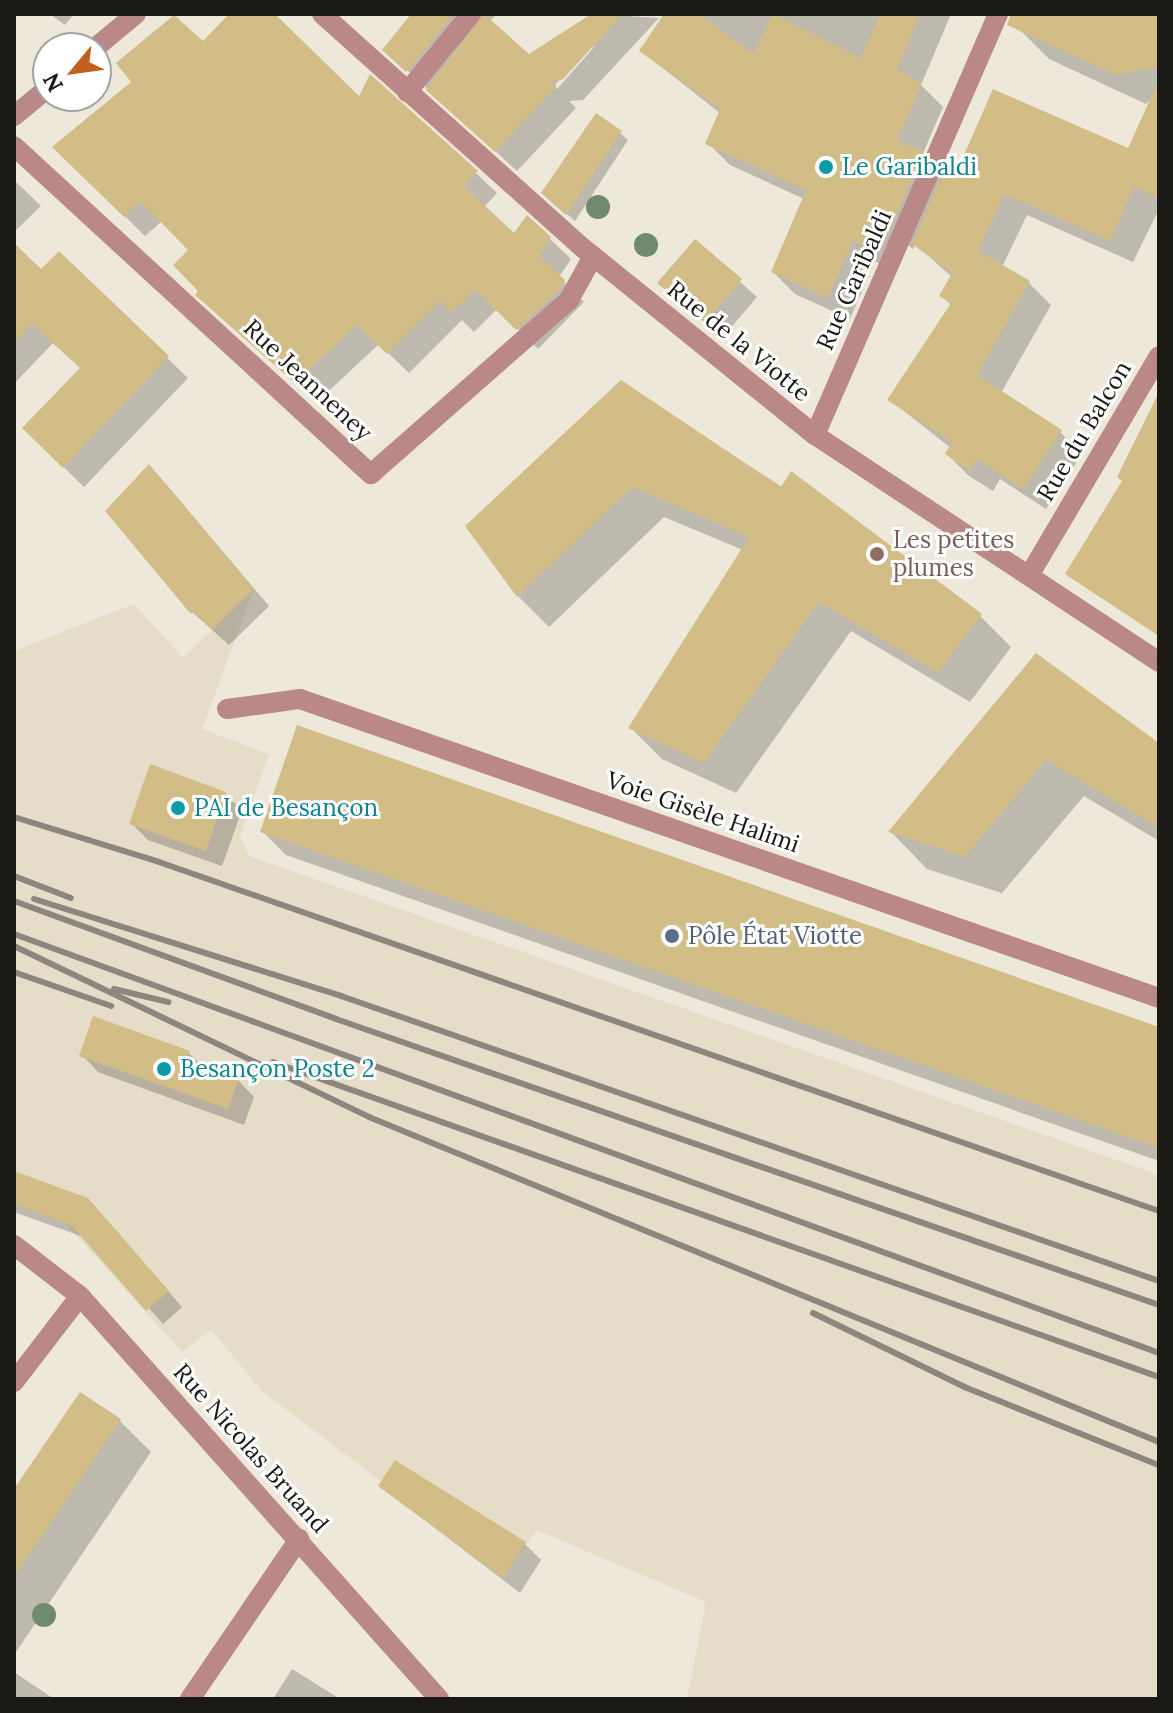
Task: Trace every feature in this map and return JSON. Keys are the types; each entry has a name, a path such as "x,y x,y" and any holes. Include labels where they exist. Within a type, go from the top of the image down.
{"street":[{"path":"112,34 136,14"},
{"name":"Rue de la Viotte","path":"322,14 593,256 815,435 1159,662"},
{"path":"407,92 471,14"},
{"name":"Rue Garibaldi","path":"815,435 998,14"},
{"path":"14,116 32,101"},
{"name":"Rue Jeanneney","path":"14,146 371,474 569,300 593,256"},
{"name":"Rue du Balcon","path":"1030,574 1159,356"},
{"name":"Voie Gisèle Halimi","path":"227,709 300,699 1159,998"},
{"name":"Rue Nicolas Bruand","path":"14,1245 80,1296 439,1699"},
{"path":"14,1382 80,1296"},
{"path":"190,1699 299,1539"}],"shaded area":[{"path":"254,589 202,729 269,754 240,837 249,856 1159,1175 1159,1699 687,1699 706,1602 537,1530 504,1574 263,1392 211,1330 182,1352 65,1223 14,1204 14,651 134,604 183,658"}],"building":[{"path":"229,14 275,14 359,96 370,74 478,171 464,186 514,233 527,215 551,237 539,256 565,280 560,290 516,330 475,289 452,313 440,301 387,354 357,325 295,383 195,295 198,291 173,265 188,250 140,201 124,217 52,147 95,112 112,112 112,98 131,82 116,63 174,15 203,41"},
{"path":"411,14 454,14 406,72 382,50"},
{"path":"484,14 529,54 591,14 623,14 562,80 550,81 557,86 495,152 426,90"},
{"path":"664,14 700,14 753,54 773,14 861,58 880,14 920,14 897,70 922,83 897,141 924,151 890,229 873,217 861,245 853,241 828,298 771,272 806,190 705,144 720,109 639,51"},
{"path":"1011,14 1159,14 1159,67 1116,75 1007,25"},
{"path":"1159,80 1159,198 1134,187 1110,241 1004,194 978,251 1030,281 977,375 1062,430 1023,489 977,459 970,470 945,454 952,442 887,400 951,303 939,296 952,273 912,244 949,160 960,164 993,89 1128,148"},
{"path":"596,113 622,131 566,215 541,193"},
{"path":"695,239 742,279 705,323 657,283"},
{"path":"14,243 41,269 59,251 169,356 63,468 22,428 80,368 32,324 14,343"},
{"path":"621,380 781,487 791,471 982,614 938,673 819,602 704,763 628,728 749,537 632,487 517,597 465,526"},
{"path":"1159,392 1159,636 1065,574 1122,481 1117,477"},
{"path":"149,464 254,589 212,630 195,612 190,613 105,511"},
{"path":"1036,653 1159,743 1159,828 1046,760 965,857 888,832"},
{"name":"Pôle État Viotte","path":"297,725 1159,1027 1159,1148 260,832"},
{"name":"PAI de Besançon","path":"150,764 226,792 206,851 129,824"},
{"name":"Besançon Poste 2","path":"93,1016 190,1051 187,1059 239,1078 228,1109 79,1056"},
{"path":"14,1171 88,1198 169,1291 146,1311 71,1225 14,1204"},
{"path":"80,1392 121,1419 14,1577 14,1489"},
{"path":"395,1460 526,1542 503,1578 378,1486"}],"railway":[{"path":"14,817 159,862 1159,1211"},
{"path":"14,876 71,898"},
{"path":"34,899 341,996 1159,1281"},
{"path":"14,901 336,1019 1159,1305"},
{"path":"14,934 1159,1353"},
{"path":"14,946 369,1117 1159,1442"},
{"path":"14,972 111,1006"},
{"path":"114,989 168,1002"},
{"path":"273,1062 1159,1377"},
{"path":"813,1313 967,1388 1159,1465"}],"place":[{"name":"Le Garibaldi","path":"826,167"},
{"name":"Les petites plumes","path":"877,554"},
{"name":"PAI de Besançon","path":"178,808"},
{"name":"Pôle État Viotte","path":"672,936"},
{"name":"Besançon Poste 2","path":"164,1069"}]}
